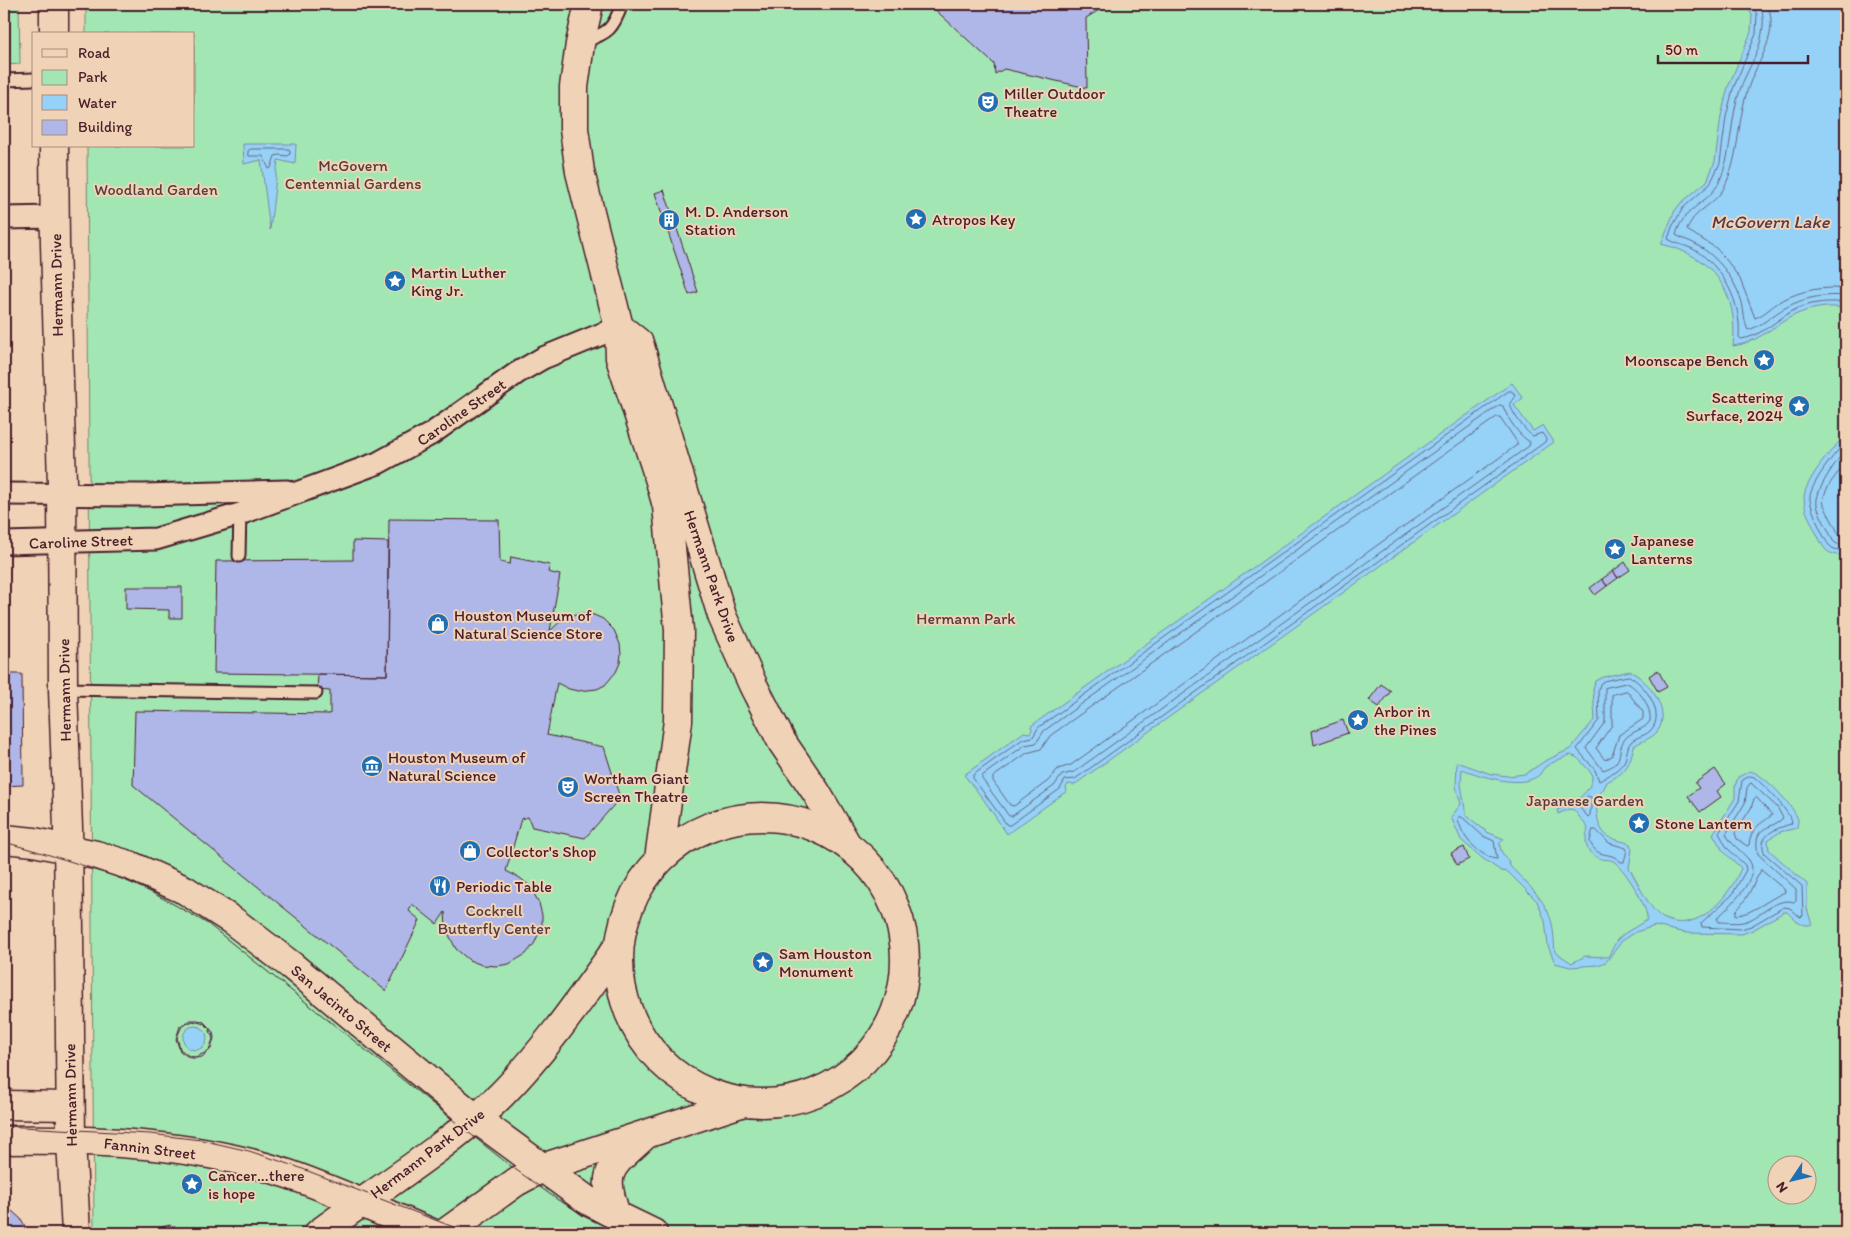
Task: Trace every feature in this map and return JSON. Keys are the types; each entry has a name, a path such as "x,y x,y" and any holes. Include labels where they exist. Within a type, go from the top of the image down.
{"street":[{"path":"54,4 54,32"},
{"name":"Hermann Park Drive","path":"589,4 580,44 573,109 580,172 619,327 620,358 660,481 666,506 679,630 678,721 659,859"},
{"name":"Hermann Drive","path":"54,148 62,494 63,689 70,1106 76,1233"},
{"path":"4,218 55,217"},
{"name":"Hermann Park Drive","path":"619,327 638,344 722,616 753,686 782,742 816,792 846,843"},
{"name":"Caroline Street","path":"4,543 156,539 240,514 378,463 431,434 530,365 577,343 619,327"},
{"name":"Caroline Street","path":"4,494 143,496 300,491"},
{"path":"783,817 826,831 846,843 880,880 897,910 902,928 906,970 897,1010 877,1047 848,1076 815,1094 779,1103 741,1103 704,1092 672,1072 647,1046 628,1013 620,980 619,945 632,898 659,859 695,832 738,818 783,817"},
{"name":"San Jacinto Street","path":"4,839 34,842 129,865 177,886 233,921 299,972 475,1118 542,1168 591,1203 653,1233"},
{"name":"Hermann Park Drive","path":"319,1233 459,1132 495,1100 535,1057 585,994 619,945"},
{"path":"444,1233 516,1182 542,1168 741,1103"},
{"path":"4,1105 70,1106"},
{"path":"617,1217 610,1199 608,1176 612,1166 644,1135"},
{"name":"Fannin Street","path":"4,1140 120,1143 230,1158 288,1174 432,1233"}],"lane":[{"path":"580,44 609,31 616,21 622,4"},
{"path":"4,80 32,79"},
{"path":"239,556 240,492"},
{"path":"63,689 316,692"}],"green space":[{"path":"4,4 19,4 20,64 4,65"},
{"name":"Hermann Park","path":"86,4 1846,4 1846,1233 94,1233 87,148 195,148 195,32 86,32"}],"water":[{"name":"McGovern Lake","path":"1746,4 1846,4 1846,308 1824,307 1803,312 1789,318 1756,339 1733,346 1734,327 1732,309 1727,293 1719,279 1695,257 1661,244 1674,212 1680,204 1707,181 1715,161 1721,116 1728,87 1751,32 1752,15"},
{"path":"243,144 296,144 295,164 278,160 270,230 261,160 244,164"},
{"path":"1512,383 1523,398 1514,405 1533,431 1543,425 1554,442 1074,785 1068,784 1067,791 1007,834 964,775 1024,732 1030,733 1032,730 1031,726"},
{"path":"1846,435 1846,553 1835,555 1823,547 1806,511 1804,496 1815,472"},
{"path":"1630,671 1637,675 1656,697 1662,715 1661,724 1657,732 1634,746 1626,768 1607,782 1597,796 1597,815 1600,827 1608,836 1630,844 1632,849 1629,868 1653,909 1663,918 1676,922 1688,922 1711,910 1729,890 1741,868 1723,851 1713,834 1735,798 1735,786 1738,777 1750,771 1763,778 1778,791 1796,814 1798,820 1797,828 1780,832 1768,840 1769,850 1807,884 1807,909 1812,924 1801,924 1787,912 1784,912 1753,930 1742,934 1686,933 1655,926 1636,932 1622,941 1606,962 1598,965 1570,967 1555,963 1548,946 1545,921 1537,901 1508,872 1501,871 1461,840 1451,817 1461,804 1456,787 1457,762 1491,774 1508,776 1525,774 1545,761 1570,749 1595,719 1593,690 1595,681 1603,677","holes":["1570,755 1580,760 1590,772 1592,776 1591,782 1589,788 1580,798 1557,810 1558,814 1569,809 1574,810 1588,828 1586,843 1589,851 1596,857 1613,861 1618,865 1635,888 1647,914 1647,920 1617,940 1608,957 1585,956 1572,963 1555,952 1553,927 1546,907 1535,892 1510,866 1500,847 1500,843 1504,839 1487,832 1466,815 1461,784 1462,769 1500,780 1530,780 1538,776 1545,767"]},
{"path":"195,1026 204,1029 207,1038 204,1047 195,1050 186,1047 183,1038 186,1029"}],"building":[{"path":"929,4 1109,4 1086,18 1087,88 1004,69 995,74 994,64"},
{"name":"M. D. Anderson Station","path":"664,190 698,292 689,295 655,193"},
{"name":"Houston Museum of Natural Science","path":"389,519 499,520 500,562 510,564 511,557 550,565 548,572 560,575 550,631 566,616 582,613 594,615 603,619 614,630 620,644 621,654 616,672 605,685 597,689 578,691 557,683 547,735 604,747 620,798 585,838 532,827 528,817 521,819 506,871 530,886 539,903 542,926 534,944 526,954 509,964 497,966 482,965 469,960 456,949 446,929 445,912 437,924 412,904 409,911 420,920 386,991 133,785 135,711 330,714 330,691 317,690 318,674 387,675"},
{"path":"353,541 388,542 387,675 214,673 216,561 353,560"},
{"path":"1625,562 1630,570 1618,578 1613,571"},
{"path":"1613,571 1618,578 1607,586 1602,579"},
{"path":"1602,579 1607,586 1595,595 1590,588"},
{"path":"126,587 182,587 182,618 169,618 169,610 126,609"},
{"path":"1658,670 1667,687 1658,692 1649,676"},
{"path":"4,674 22,674 23,785 4,786"},
{"path":"1381,684 1391,691 1379,707 1369,700"},
{"path":"1343,720 1348,733 1314,745 1312,731"},
{"path":"1715,769 1726,784 1717,791 1721,797 1700,812 1688,796 1699,788 1695,783"},
{"path":"1464,847 1469,859 1457,865 1451,853"},
{"path":"191,1020 204,1022 213,1032 214,1038 211,1049 202,1057 196,1058 190,1058 180,1051 176,1039 180,1026","holes":["193,1021 205,1024 209,1028 213,1039 209,1050 195,1057 189,1056 180,1049 177,1037 182,1026"]},
{"path":"4,1204 21,1219 29,1233 4,1233"},
{"path":"170,1225 173,1233 161,1233 162,1227"}],"tram line":[{"path":"4,842 64,859 124,880 167,900 208,924 508,1164 558,1200 617,1233"},
{"path":"4,1126 150,1134 201,1140 249,1151 295,1166 469,1233"}],"place":[{"name":"Miller Outdoor Theatre","path":"988,102"},
{"name":"Atropos Key","path":"916,219"},
{"name":"M. D. Anderson Station","path":"669,220"},
{"name":"Martin Luther King Jr.","path":"395,281"},
{"name":"Moonscape Bench","path":"1764,360"},
{"name":"Scattering Surface, 2024","path":"1799,406"},
{"name":"Japanese Lanterns","path":"1615,549"},
{"name":"Houston Museum of Natural Science Store","path":"438,624"},
{"name":"Arbor in the Pines","path":"1358,720"},
{"name":"Houston Museum of Natural Science","path":"372,766"},
{"name":"Wortham Giant Screen Theatre","path":"568,787"},
{"name":"Stone Lantern","path":"1639,823"},
{"name":"Collector's Shop","path":"470,851"},
{"name":"Periodic Table","path":"440,886"},
{"name":"Sam Houston Monument","path":"763,962"},
{"name":"Cancer...there is hope","path":"192,1184"}],"park label":[{"name":"McGovern Centennial Gardens","path":"353,174"},
{"name":"Woodland Garden","path":"156,189"},
{"name":"Japanese Garden","path":"1585,800"},
{"name":"Cockrell Butterfly Center","path":"494,919"}]}
